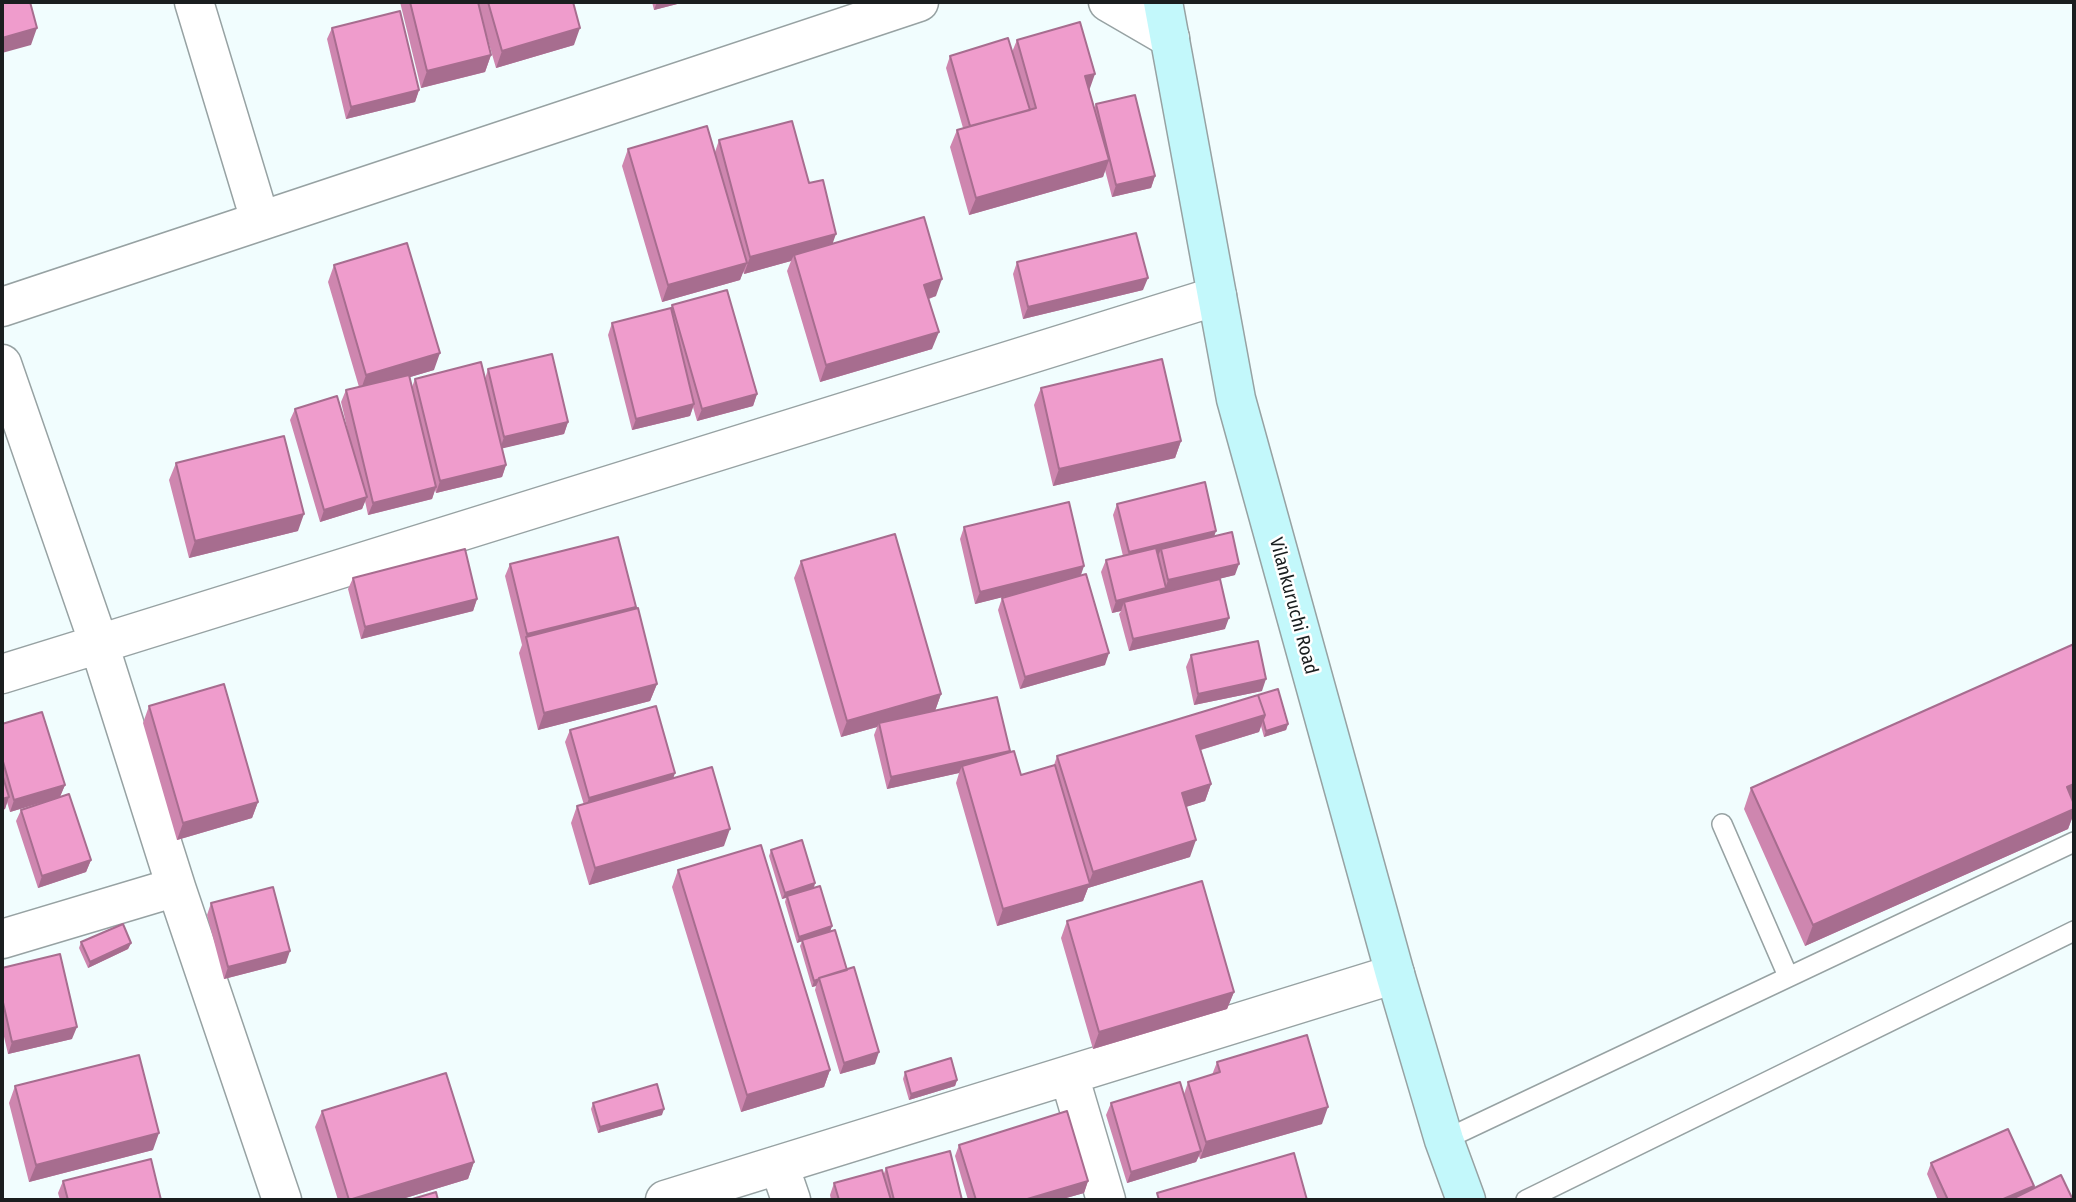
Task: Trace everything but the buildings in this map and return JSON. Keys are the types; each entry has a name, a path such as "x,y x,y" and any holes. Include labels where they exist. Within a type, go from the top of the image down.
{"main road":[{"name":"Vilankuruchi Road","path":"1166,20 1236,399 1395,974 1444,1140 1466,1200"}],"street":[{"path":"194,2 260,220"},
{"path":"2,307 260,220 853,12 919,2"},
{"path":"1108,2 1166,20"},
{"path":"2,674 1217,296"},
{"path":"2,364 99,644 176,887 282,1200"},
{"path":"2,939 176,887"},
{"path":"665,1200 785,1183 1069,1075 1395,974"},
{"path":"1069,1075 1106,1200"}],"lane":[{"path":"1721,824 1788,976"},
{"path":"1444,1140 2074,842"},
{"path":"1526,1200 2074,931"}]}
